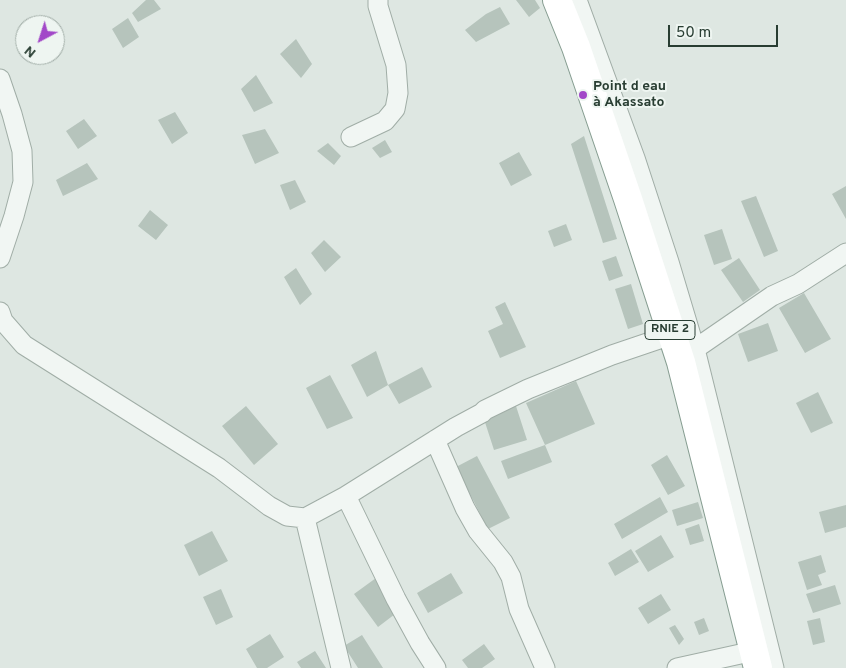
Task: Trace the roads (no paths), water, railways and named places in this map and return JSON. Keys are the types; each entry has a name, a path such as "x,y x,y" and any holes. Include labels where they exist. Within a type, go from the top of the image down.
{"highway":[{"name":"RNIE 2","path":"557,0 576,47 625,190 671,336 688,356 762,662"}],"street":[{"path":"351,137 385,121 395,109 398,93 396,65 378,6 378,0"},
{"path":"577,0 635,158 669,262 688,356 772,296 798,284 846,253"},
{"path":"0,79 22,151 23,182 0,258"},
{"path":"0,312 3,321 24,345 219,468 269,506 287,516 305,518 346,496 485,410 528,389 612,355 671,336"},
{"path":"435,440 478,531 503,562 511,577 519,609 545,668"},
{"path":"346,496 396,599 436,668"},
{"path":"305,518 341,668"},
{"path":"677,668 762,662"}],"place":[{"name":"Point d eau à Akassato","path":"583,95"}]}
